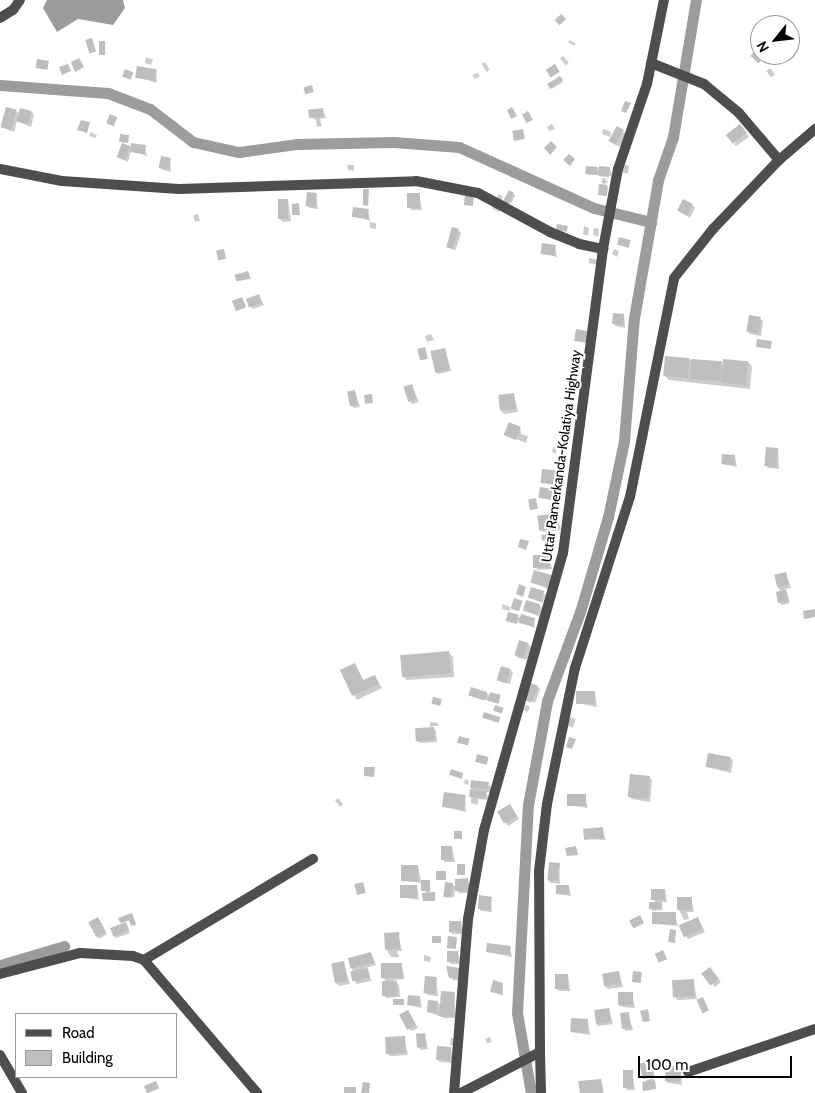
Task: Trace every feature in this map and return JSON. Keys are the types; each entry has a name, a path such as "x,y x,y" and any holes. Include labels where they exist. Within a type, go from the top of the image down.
{"street":[{"path":"0,18 13,10 20,0"},
{"name":"Uttar Ramerkanda-Kolatiya Highway","path":"454,1093 468,919 484,830 563,553 604,245 618,169 651,63 662,1"},
{"path":"651,63 704,84 739,113 779,160"},
{"path":"541,1093 538,1053 539,871 546,804 575,668 630,497 674,278 713,229 779,160 815,129"},
{"path":"0,170 62,181 179,189 416,181 478,194 550,232 579,244 604,245"},
{"path":"144,960 313,859"},
{"path":"0,974 80,953 133,956 144,960 257,1093"},
{"path":"688,1072 815,1029"},
{"path":"461,1093 538,1053"},
{"path":"0,1055 22,1093"}],"shaded area":[{"path":"47,0 123,0 125,8 113,25 78,19 57,32 43,8"}],"building":[{"path":"561,14 566,19 560,25 555,20"},
{"path":"92,38 96,51 89,53 85,40"},
{"path":"99,41 105,41 105,55 99,55"},
{"path":"79,58 84,67 75,72 71,62"},
{"path":"37,59 49,61 47,70 36,68"},
{"path":"68,64 71,71 62,75 59,67"},
{"path":"555,64 560,72 550,77 546,70"},
{"path":"137,66 157,69 155,81 135,78"},
{"path":"125,69 133,72 131,80 122,76"},
{"path":"560,76 563,80 550,89 547,84"},
{"path":"312,85 314,92 305,94 303,87"},
{"path":"625,101 631,103 626,113 621,111"},
{"path":"6,107 17,110 11,130 1,127"},
{"path":"512,107 517,116 511,119 507,110"},
{"path":"20,108 32,111 28,124 17,122"},
{"path":"323,108 324,116 309,118 308,110"},
{"path":"528,111 533,120 527,123 522,114"},
{"path":"110,114 117,117 113,126 106,123"},
{"path":"81,120 90,122 87,133 77,130"},
{"path":"740,124 747,133 733,144 726,135"},
{"path":"617,126 624,130 615,145 608,141"},
{"path":"523,129 525,139 514,141 512,131"},
{"path":"120,134 129,135 128,143 119,142"},
{"path":"551,141 557,147 550,155 544,148"},
{"path":"122,143 130,146 125,160 117,157"},
{"path":"131,143 146,145 145,154 130,152"},
{"path":"569,154 575,159 570,166 563,160"},
{"path":"161,156 171,158 169,170 159,168"},
{"path":"586,166 598,167 597,175 585,174"},
{"path":"599,166 610,167 609,177 598,176"},
{"path":"599,184 607,185 607,196 598,195"},
{"path":"363,189 369,189 368,206 363,205"},
{"path":"509,190 514,193 508,205 503,201"},
{"path":"307,192 317,193 315,207 306,206"},
{"path":"407,193 420,193 420,208 407,208"},
{"path":"465,194 474,195 473,206 464,205"},
{"path":"278,199 288,199 288,219 278,219"},
{"path":"683,199 693,204 687,216 677,211"},
{"path":"299,203 300,215 292,215 292,204"},
{"path":"353,207 369,209 368,219 352,217"},
{"path":"557,224 568,226 567,232 556,230"},
{"path":"452,227 459,229 453,249 446,247"},
{"path":"619,237 631,240 629,248 617,245"},
{"path":"542,243 556,245 554,256 540,254"},
{"path":"224,249 226,259 218,260 216,251"},
{"path":"248,271 250,278 236,282 235,275"},
{"path":"259,294 262,302 249,307 246,299"},
{"path":"242,297 246,307 236,311 232,301"},
{"path":"613,313 624,314 623,325 612,324"},
{"path":"749,315 761,317 758,334 746,332"},
{"path":"576,329 587,331 586,342 574,341"},
{"path":"757,339 772,341 771,349 756,347"},
{"path":"425,347 428,359 420,361 417,349"},
{"path":"445,348 450,369 435,373 430,351"},
{"path":"665,356 690,358 688,378 663,376"},
{"path":"691,359 722,361 721,381 690,379"},
{"path":"723,359 748,361 746,385 721,383"},
{"path":"412,384 417,399 408,402 403,387"},
{"path":"355,390 358,405 350,406 347,392"},
{"path":"514,393 516,409 500,411 498,395"},
{"path":"372,394 373,403 365,404 364,395"},
{"path":"509,422 521,427 515,440 504,435"},
{"path":"766,447 778,448 776,467 764,466"},
{"path":"722,454 735,455 734,465 721,464"},
{"path":"542,469 562,471 560,485 541,483"},
{"path":"540,487 559,490 557,501 538,498"},
{"path":"536,498 538,509 530,510 528,499"},
{"path":"557,513 559,528 539,531 537,516"},
{"path":"553,533 554,539 542,541 541,535"},
{"path":"520,539 529,541 526,550 518,547"},
{"path":"533,555 549,555 549,568 533,568"},
{"path":"534,570 552,575 549,588 530,582"},
{"path":"786,572 789,585 777,587 774,575"},
{"path":"519,584 526,587 523,597 516,594"},
{"path":"531,587 544,591 541,602 528,598"},
{"path":"786,589 789,601 778,603 776,592"},
{"path":"514,598 523,601 519,611 511,608"},
{"path":"526,600 540,604 537,615 523,611"},
{"path":"815,609 815,617 804,619 803,611"},
{"path":"508,612 519,615 516,624 506,621"},
{"path":"521,614 535,618 533,627 519,623"},
{"path":"519,640 529,643 524,658 514,655"},
{"path":"449,651 451,673 402,677 400,655"},
{"path":"355,663 363,680 375,675 379,684 352,696 340,670"},
{"path":"501,666 511,669 506,683 497,680"},
{"path":"531,683 538,686 531,703 524,700"},
{"path":"471,687 487,692 485,701 468,696"},
{"path":"576,691 595,691 595,704 576,704"},
{"path":"490,692 501,695 498,704 488,701"},
{"path":"433,697 442,699 440,706 431,704"},
{"path":"495,705 504,708 502,713 493,711"},
{"path":"484,712 500,717 499,723 482,718"},
{"path":"434,727 435,740 416,741 415,728"},
{"path":"459,736 470,739 468,746 457,743"},
{"path":"569,737 576,739 572,749 566,747"},
{"path":"708,753 731,757 728,771 706,767"},
{"path":"477,754 489,757 487,765 475,762"},
{"path":"364,767 375,767 374,777 364,776"},
{"path":"451,769 463,773 462,779 449,775"},
{"path":"630,774 650,776 647,799 628,797"},
{"path":"471,780 489,782 488,790 470,788"},
{"path":"470,789 487,791 486,799 469,797"},
{"path":"444,792 466,795 464,810 442,807"},
{"path":"567,794 586,794 586,806 567,806"},
{"path":"510,804 517,816 504,824 497,812"},
{"path":"603,827 604,838 584,840 583,829"},
{"path":"454,831 462,831 462,839 454,839"},
{"path":"441,846 452,846 452,860 441,860"},
{"path":"576,846 578,855 567,856 565,848"},
{"path":"549,862 560,863 558,881 547,880"},
{"path":"457,864 465,864 465,875 457,875"},
{"path":"401,865 418,865 418,881 401,881"},
{"path":"436,871 446,871 446,880 436,880"},
{"path":"468,878 469,891 455,891 455,879"},
{"path":"421,880 430,880 430,891 421,891"},
{"path":"363,882 366,893 357,895 354,884"},
{"path":"445,882 453,883 451,898 443,897"},
{"path":"400,885 417,885 417,898 400,898"},
{"path":"556,885 569,885 569,894 556,894"},
{"path":"651,889 665,889 665,900 651,900"},
{"path":"435,892 435,901 423,901 422,893"},
{"path":"479,895 492,897 490,910 478,909"},
{"path":"677,897 692,897 692,910 677,910"},
{"path":"649,902 662,902 662,909 649,909"},
{"path":"652,912 676,912 676,924 652,924"},
{"path":"132,913 136,924 131,926 129,920 120,923 118,918"},
{"path":"640,915 644,923 633,928 629,920"},
{"path":"98,917 106,932 96,937 88,922"},
{"path":"698,917 703,929 684,937 679,925"},
{"path":"449,921 461,921 461,932 449,932"},
{"path":"126,922 129,930 113,936 110,928"},
{"path":"670,929 676,930 675,943 668,942"},
{"path":"399,932 400,949 385,950 384,933"},
{"path":"432,936 441,936 441,943 432,943"},
{"path":"448,936 457,937 456,949 447,948"},
{"path":"487,943 511,946 510,955 486,952"},
{"path":"663,950 667,959 659,963 655,954"},
{"path":"447,951 458,951 458,962 447,962"},
{"path":"371,952 374,963 351,969 348,958"},
{"path":"344,961 348,981 335,983 331,963"},
{"path":"381,963 402,963 402,978 381,978"},
{"path":"446,966 460,968 459,979 449,978"},
{"path":"710,967 719,979 710,986 701,974"},
{"path":"368,968 370,978 352,981 350,971"},
{"path":"619,971 621,984 604,986 602,974"},
{"path":"633,971 642,972 641,983 632,982"},
{"path":"555,974 568,974 568,989 555,989"},
{"path":"425,976 437,977 435,994 424,993"},
{"path":"694,979 695,996 673,997 672,980"},
{"path":"493,980 503,983 501,994 490,992"},
{"path":"382,981 397,981 397,996 382,996"},
{"path":"441,991 455,992 453,1017 439,1016"},
{"path":"618,992 633,992 633,1005 618,1005"},
{"path":"408,995 420,996 419,1006 407,1005"},
{"path":"703,997 709,1011 702,1014 697,1000"},
{"path":"393,999 404,999 404,1005 393,1005"},
{"path":"428,1000 438,1001 437,1013 427,1012"},
{"path":"609,1008 611,1022 596,1024 594,1010"},
{"path":"648,1009 650,1021 643,1022 640,1011"},
{"path":"408,1010 416,1025 407,1030 399,1015"},
{"path":"629,1012 631,1028 622,1029 620,1013"},
{"path":"571,1018 588,1019 587,1033 570,1032"},
{"path":"425,1033 426,1047 417,1048 416,1034"},
{"path":"405,1036 406,1053 386,1054 385,1037"},
{"path":"437,1046 451,1047 450,1061 436,1060"},
{"path":"650,1061 654,1077 643,1079 639,1064"},
{"path":"666,1065 681,1066 680,1082 665,1081"},
{"path":"623,1070 633,1070 633,1088 623,1088"},
{"path":"601,1079 603,1093 580,1093 578,1081"},
{"path":"655,1080 656,1088 643,1091 642,1082"},
{"path":"156,1081 159,1088 147,1093 144,1086"},
{"path":"363,1082 370,1083 369,1093 361,1093"},
{"path":"344,1087 356,1087 356,1093 344,1093"}],"waterway":[{"path":"531,1093 517,1013 528,805 547,701 580,612 608,517 624,441 634,318 658,180 673,137 696,0"},
{"path":"0,85 108,93 150,109 193,142 239,152 297,144 394,142 459,147 594,208 651,222"},
{"path":"0,965 64,946"}]}
